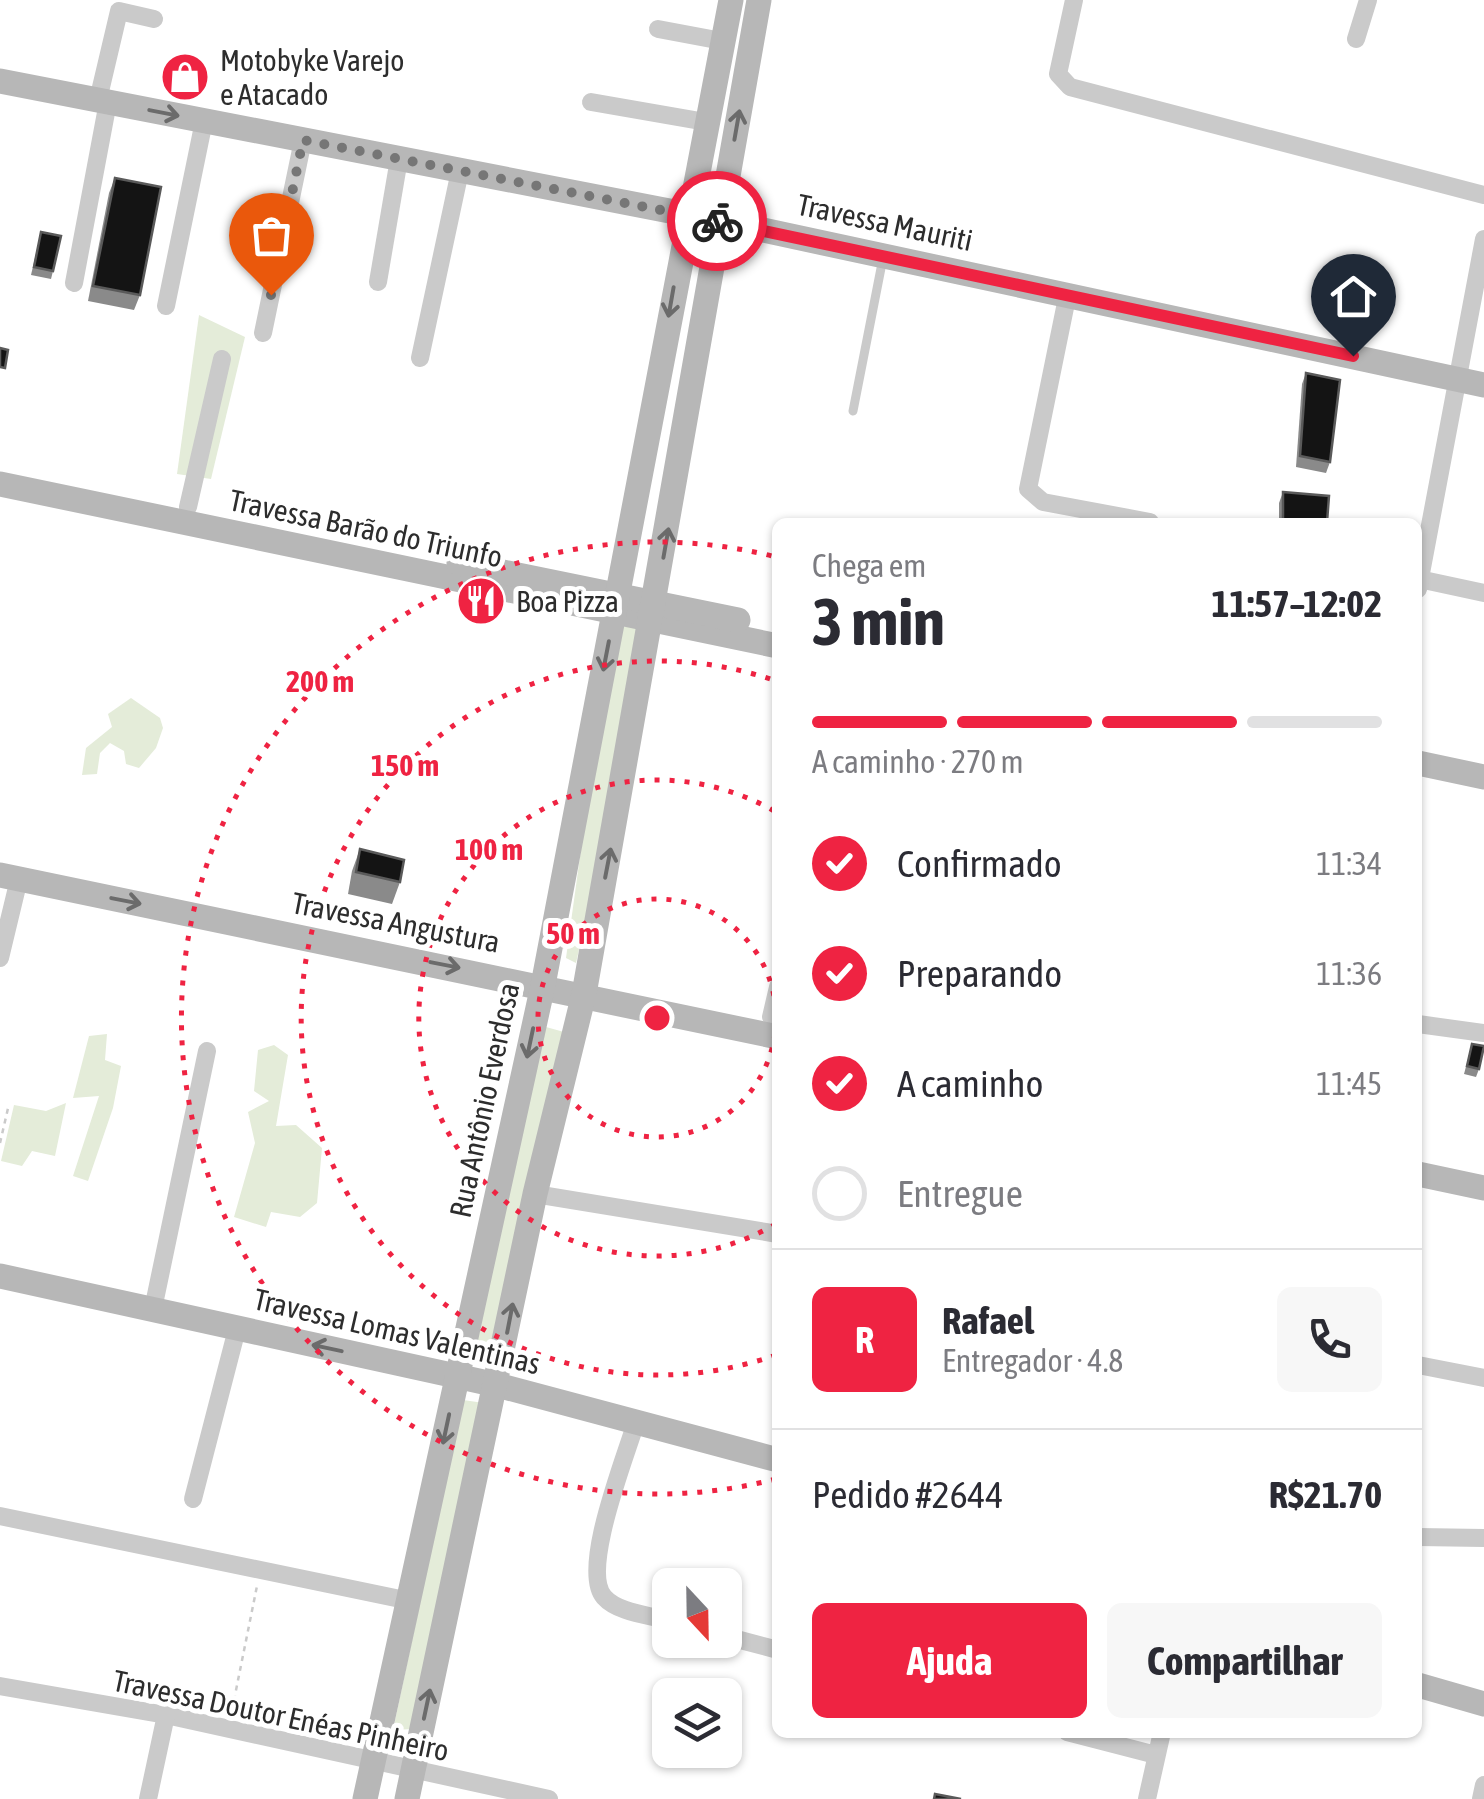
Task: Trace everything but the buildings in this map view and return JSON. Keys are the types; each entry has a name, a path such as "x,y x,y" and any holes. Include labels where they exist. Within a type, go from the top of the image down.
{"street":[{"name":"Rua Antônio Everdosa","path":"365,1799 543,985 617,604 686,216 731,0"},
{"path":"407,1799 535,1194 584,994 759,0"},
{"path":"1074,0 1058,66 1061,80 1070,87 1484,195"},
{"path":"1356,38 1368,0"},
{"path":"74,283 119,11 154,19"},
{"path":"658,30 722,41"},
{"name":"Travessa Mauriti","path":"0,81 722,221 1472,382"},
{"path":"592,102 706,122"},
{"path":"166,306 204,121"},
{"path":"262,333 303,140"},
{"path":"378,282 399,159"},
{"path":"698,162 711,176 730,169"},
{"path":"420,358 460,171"},
{"path":"1422,564 1472,382 1484,239"},
{"path":"1068,293 1028,489 1043,502 1129,518"},
{"path":"188,507 222,359"},
{"name":"Travessa Barão do Triunfo","path":"0,467 188,507 215,521"},
{"name":"Travessa Barão do Triunfo","path":"0,484 215,521 617,604 772,644"},
{"path":"1422,580 1484,594"},
{"name":"Travessa Barão do Triunfo","path":"654,612 772,628"},
{"path":"1422,764 1484,777"},
{"path":"1422,781 1484,793"},
{"path":"0,958 10,877"},
{"name":"Travessa Angustura","path":"10,877 772,1030"},
{"path":"1422,1025 1484,1033"},
{"path":"152,1310 207,1051"},
{"path":"1422,1175 1484,1188"},
{"path":"535,1194 772,1233"},
{"name":"Travessa Lomas Valentinas","path":"0,1276 497,1384 772,1458"},
{"path":"193,1499 236,1329"},
{"path":"1422,1366 1484,1378"},
{"path":"636,1422 598,1548 596,1582 603,1596 619,1607 652,1616"},
{"path":"0,1516 410,1601"},
{"path":"1422,1537 1484,1538"},
{"path":"742,1640 772,1648"},
{"path":"1422,1685 1484,1704"},
{"name":"Travessa Doutor Enéas Pinheiro","path":"0,1686 166,1716 373,1764 549,1799"},
{"path":"148,1799 166,1716"},
{"path":"1089,1738 1156,1755"},
{"path":"1148,1799 1160,1738"},
{"path":"1481,1799 1484,1785"}],"lane":[{"path":"852,411 884,255"}],"path":[{"path":"0,1143 9,1104"},
{"path":"227,1731 261,1569"}],"green space":[{"path":"199,315 245,337 211,479 177,474"},
{"path":"612,625 651,629 576,963 566,958"},
{"path":"131,698 160,718 163,728 156,748 139,768 126,764 124,751 110,743 100,753 97,774 82,775 86,748 112,727 108,714"},
{"path":"546,1027 564,1032 496,1350 473,1343"},
{"path":"107,1034 105,1060 121,1066 113,1108 88,1181 73,1176 99,1096 73,1098 89,1036"},
{"path":"274,1045 288,1055 276,1126 296,1125 322,1148 317,1203 300,1217 271,1212 266,1227 234,1217 255,1143 248,1112 269,1101 254,1091 258,1050"},
{"path":"66,1103 55,1156 32,1151 22,1166 1,1161 14,1105 46,1111"},
{"path":"463,1400 484,1403 413,1729 393,1730"}],"way so far":[{"path":"271,295 303,140 717,221"}],"place":[{"name":"Motobyke Varejo e Atacado","path":"185,77"},
{"name":"Boa Pizza","path":"481,601"}],"route":[{"path":"717,221 1353,356"}]}
